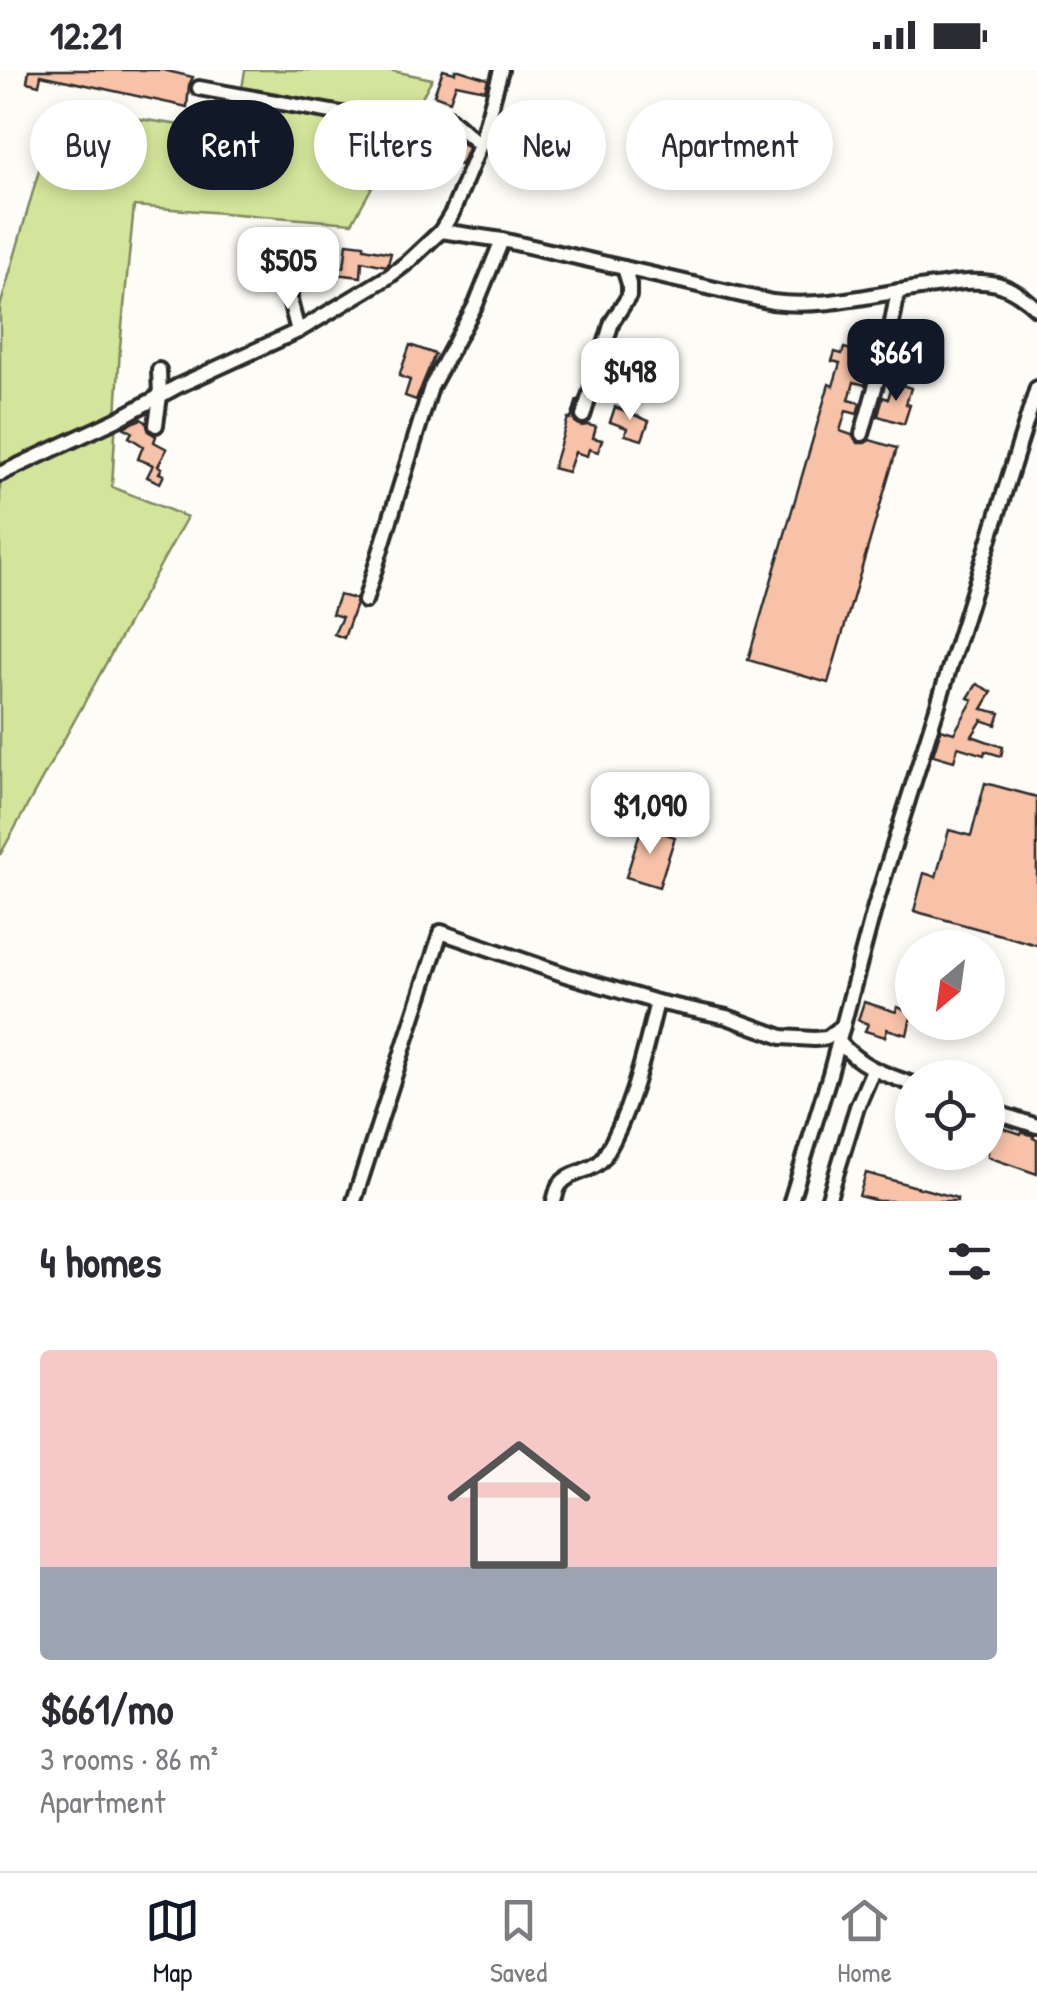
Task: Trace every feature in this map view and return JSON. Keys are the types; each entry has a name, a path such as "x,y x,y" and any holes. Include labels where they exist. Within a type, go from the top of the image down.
{"street":[{"path":"0,474 298,331 388,277 424,249 441,231 463,190 502,70"},
{"path":"198,88 370,118 395,110 426,113 455,121 480,145"},
{"path":"441,231 502,240 772,302 835,302 973,281 1000,285 1037,309"},
{"path":"366,601 431,387 476,304 502,240"},
{"path":"584,416 612,322 629,296 624,268"},
{"path":"290,286 298,331"},
{"path":"862,434 898,291"},
{"path":"156,424 159,370"},
{"path":"791,1201 875,906 1037,388"},
{"path":"354,1201 440,932 566,975 726,1017 782,1037 827,1038 843,1026"},
{"path":"554,1201 560,1184 574,1173 602,1162 637,1078 658,1002"},
{"path":"839,1042 850,1056 895,1078"},
{"path":"828,1201 873,1070"},
{"path":"1005,1116 1037,1126"}],"green space":[{"path":"245,70 388,70 432,79 420,100 314,100 314,190 370,190 352,223 134,206 112,487 187,517 0,855 0,307 33,190 147,190 147,120 167,123 167,190 294,190 294,100 240,100"}],"building":[{"path":"29,70 163,70 193,77 188,100 167,103 41,75 39,85 27,82"},
{"path":"443,70 459,70 488,79 485,90 456,84 450,100 434,95"},
{"path":"347,243 391,253 388,264 362,261 361,277 335,274 337,279 323,282 321,273 344,267"},
{"path":"410,345 435,354 416,400 405,396 410,380 399,376"},
{"path":"844,348 873,356 865,385 854,382 849,400 860,403 857,414 846,411 840,431 852,435 858,443 870,440 897,448 828,683 748,660 829,384 833,386 840,363 832,361 835,352 842,354"},
{"path":"893,382 911,388 904,424 878,416 883,397 888,399"},
{"path":"577,399 575,422 596,427 593,438 602,440 598,452 589,449 587,456 575,452 568,472 553,468"},
{"path":"615,407 649,421 642,440 625,435 627,428 610,422"},
{"path":"141,419 156,436 154,442 167,449 158,466 162,468 159,473 164,475 160,483 147,477 153,465 138,459 143,446 129,437 132,432 123,427"},
{"path":"339,595 355,599 356,604 344,638 334,634 342,617 332,614"},
{"path":"977,684 992,692 982,709 1000,713 996,725 982,720 972,736 1003,747 1001,756 958,747 954,761 933,755 941,729 954,733 973,700 968,698"},
{"path":"985,783 1037,797 1037,945 1005,936 1005,930 983,930 914,911 924,873 936,877 949,830 971,836"},
{"path":"642,826 675,837 659,887 626,877"},
{"path":"864,1002 895,1012 895,1031 887,1029 885,1037 865,1031 868,1024 858,1020"},
{"path":"1005,1129 1037,1140 1037,1174 1005,1163"},
{"path":"866,1173 957,1201 878,1201 859,1196"}]}
